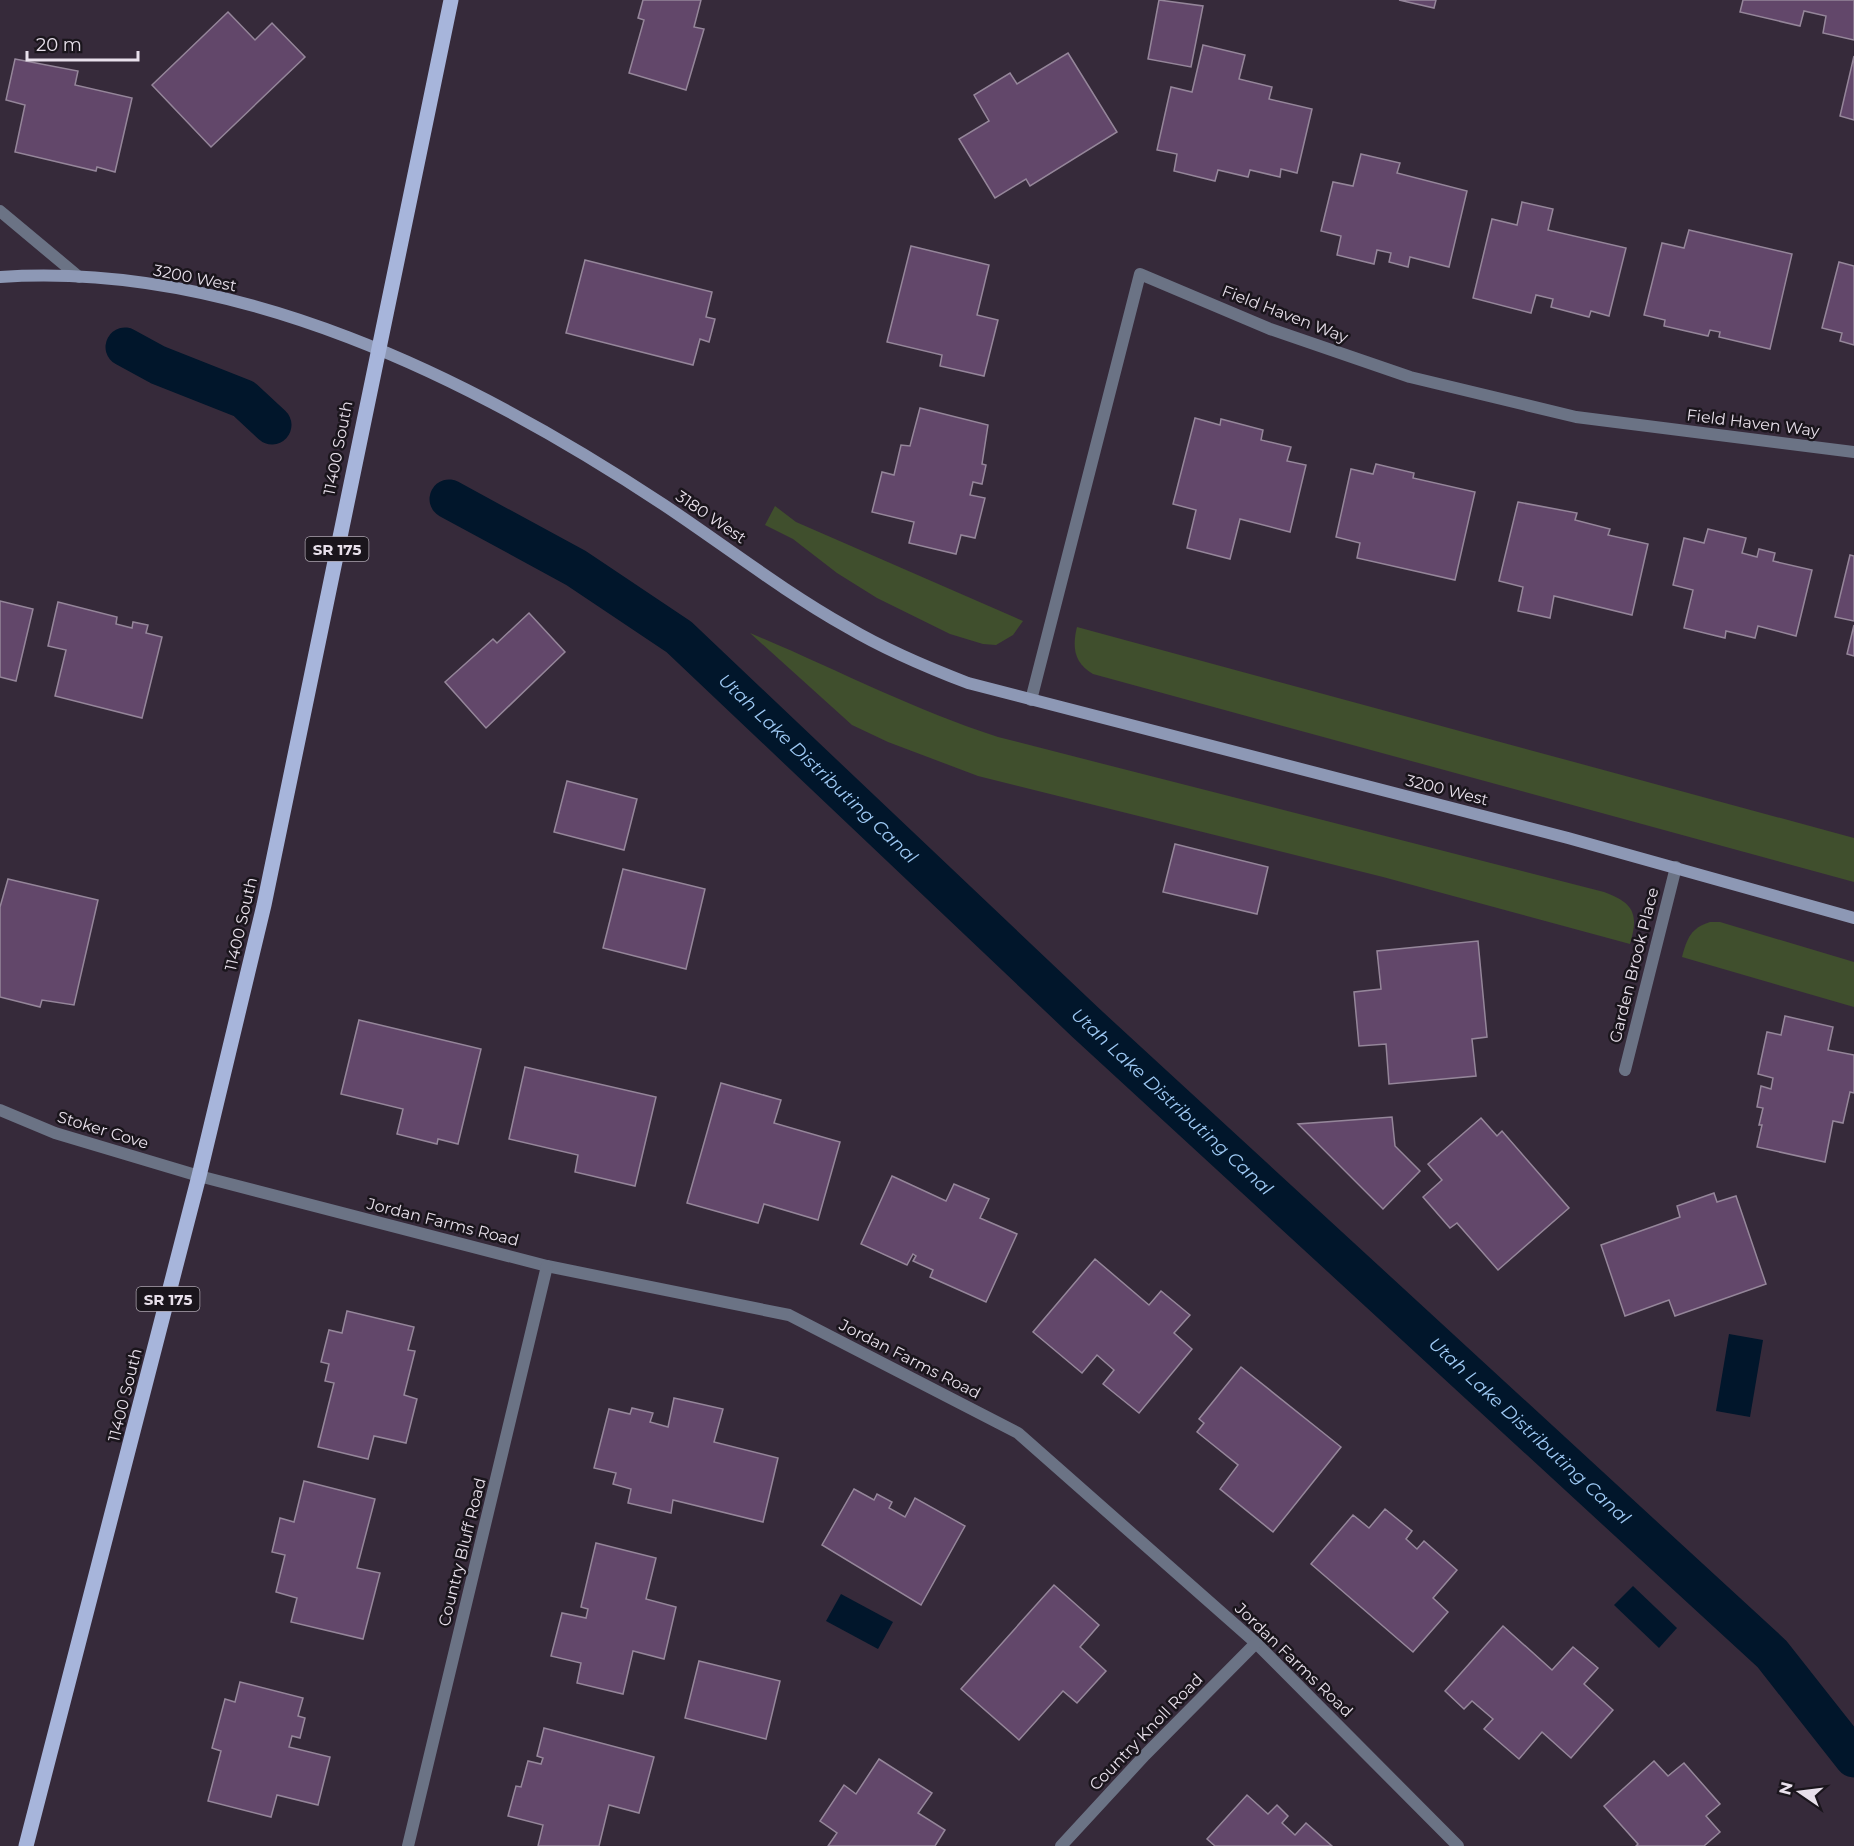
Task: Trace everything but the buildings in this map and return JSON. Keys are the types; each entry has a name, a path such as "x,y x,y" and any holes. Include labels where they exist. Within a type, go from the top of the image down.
{"main road":[{"name":"11400 South","path":"26,1846 199,1176 264,906 377,348 451,0"}],"street":[{"path":"0,211 79,278"},
{"name":"Field Haven Way","path":"1031,700 1140,274 1270,329 1410,377 1576,417 1854,452"},
{"name":"3200 West","path":"0,277 79,278 154,286 218,298 280,314 377,348"},
{"name":"3180 West","path":"377,348 552,433 843,626 920,665 968,683 1031,700"},
{"name":"3200 West","path":"1031,700 1676,867 1854,918"},
{"name":"Garden Brook Place","path":"1625,1070 1676,867"},
{"name":"Stoker Cove","path":"0,1110 55,1133 199,1176"},
{"name":"Jordan Farms Road","path":"199,1176 548,1266 789,1315 1018,1433 1256,1643 1458,1846"},
{"name":"Country Bluff Road","path":"408,1846 548,1266"},
{"name":"Country Knoll Road","path":"1061,1846 1145,1755 1256,1643"}],"green space":[{"path":"775,506 796,522 1023,621 1013,635 996,645 983,644 950,634 877,598 837,573 793,539 765,525"},
{"path":"1077,627 1854,838 1854,882 1093,674 1078,660 1075,648"},
{"path":"750,633 934,714 998,737 1604,892 1628,905 1632,911 1634,925 1630,944 1383,877 978,776 888,742 852,725"},
{"path":"1710,922 1720,922 1854,962 1854,1007 1682,957 1686,944 1694,931"}],"water":[{"path":"1729,1334 1763,1340 1750,1417 1716,1411"},
{"path":"1633,1586 1677,1628 1659,1648 1614,1605"},
{"path":"841,1594 893,1622 878,1649 826,1621"}],"waterway":[{"name":"Utah Lake Distributing Canal","path":"125,347 158,365 244,399 272,425"},
{"name":"Utah Lake Distributing Canal","path":"449,499 576,568 679,637 1085,1022 1772,1654 1854,1758"}]}
